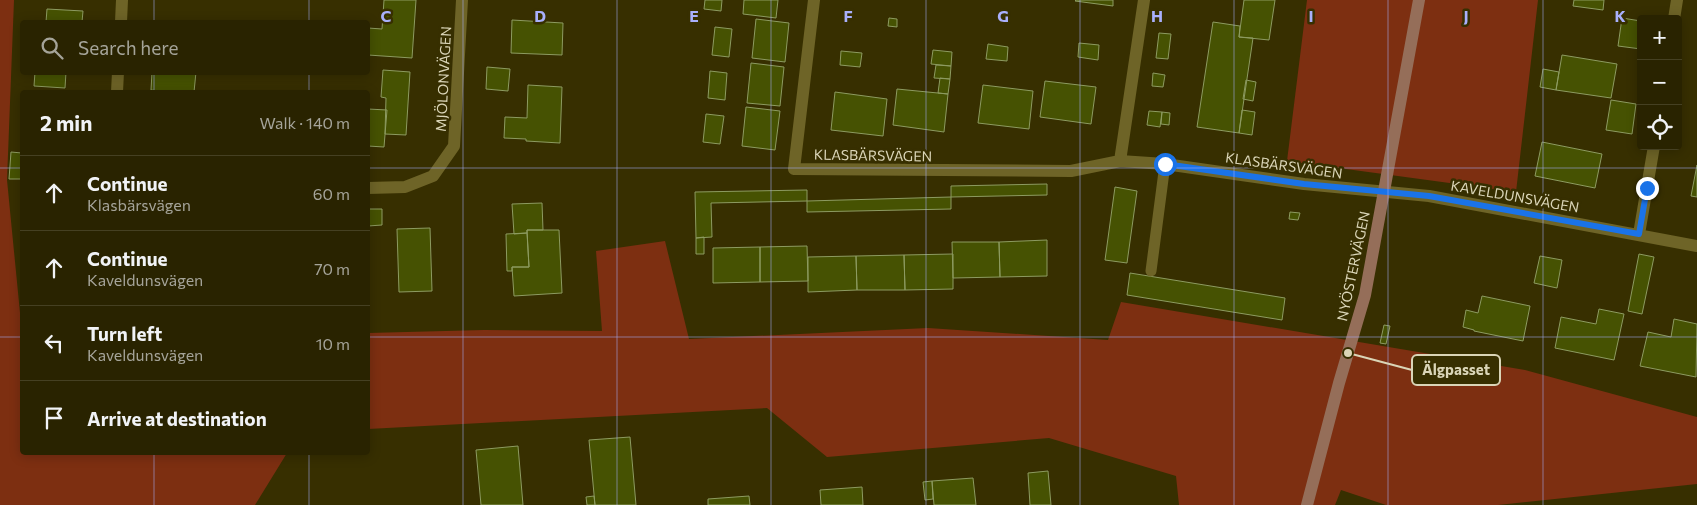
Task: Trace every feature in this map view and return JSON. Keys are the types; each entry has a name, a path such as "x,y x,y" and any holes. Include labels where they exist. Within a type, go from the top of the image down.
{"street":[{"path":"121,20 122,0"},
{"name":"MJÖLONVÄGEN","path":"370,188 405,187 433,176 454,146 462,0"},
{"name":"KLASBÄRSVÄGEN","path":"814,0 794,169 1071,171 1120,161 1165,164 1304,184 1384,193"},
{"path":"1120,161 1144,0"},
{"name":"NYÖSTERVÄGEN","path":"1307,505 1339,383 1365,295 1419,0"},
{"path":"1675,15 1677,0"},
{"path":"117,90 118,75"},
{"path":"1639,234 1653,150"},
{"name":"KAVELDUNSVÄGEN","path":"1384,193 1429,196 1697,246"}],"lane":[{"path":"1150,271 1165,164"}],"shaded area":[{"path":"0,0 14,0 7,180 20,313 20,455 286,455 255,505 0,505"},
{"path":"1307,0 1538,0 1516,192 1287,161"},
{"path":"665,241 689,339 928,328 1108,340 1121,302 1525,370 1697,417 1697,484 1498,505 1386,505 1341,490 1335,505 1179,505 1176,476 1049,438 827,457 767,408 370,429 370,333 484,330 602,331 596,251"}],"building":[{"path":"384,0 416,0 412,58 370,55 370,28 382,29"},
{"path":"705,0 722,0 721,11 704,9"},
{"path":"744,0 778,0 776,18 743,14"},
{"path":"1113,0 1113,6 1075,1"},
{"path":"1244,0 1275,0 1269,40 1239,37"},
{"path":"1574,0 1604,0 1603,10 1573,6"},
{"path":"47,9 83,11 82,20 46,20"},
{"path":"889,18 897,19 897,27 888,26"},
{"path":"1622,18 1637,20 1637,48 1618,46"},
{"path":"756,19 789,23 785,62 752,58"},
{"path":"512,20 563,23 562,55 511,53"},
{"path":"1213,22 1240,26 1239,37 1253,38 1239,133 1197,127"},
{"path":"715,27 732,29 729,57 712,55"},
{"path":"1159,33 1171,34 1168,59 1156,58"},
{"path":"1079,43 1099,45 1098,60 1078,57"},
{"path":"988,44 1008,47 1007,61 986,59"},
{"path":"933,50 952,52 951,66 931,64"},
{"path":"841,51 862,53 860,67 840,65"},
{"path":"1562,55 1617,64 1611,98 1556,90"},
{"path":"751,63 784,67 780,106 747,103"},
{"path":"936,65 951,66 950,79 934,78"},
{"path":"487,67 510,69 508,91 486,89"},
{"path":"1543,69 1559,72 1556,90 1540,87"},
{"path":"383,70 410,72 406,135 385,134 386,98 381,97"},
{"path":"710,71 727,73 725,100 708,98"},
{"path":"1153,73 1165,75 1163,87 1152,86"},
{"path":"35,75 66,75 65,88 34,86"},
{"path":"152,75 196,75 194,90 151,90"},
{"path":"940,78 950,79 948,94 938,93"},
{"path":"1246,80 1256,82 1253,101 1243,99"},
{"path":"1045,81 1096,87 1091,124 1040,117"},
{"path":"528,85 562,87 560,143 504,138 505,117 527,118"},
{"path":"983,85 1033,91 1029,129 978,123"},
{"path":"897,89 948,94 944,132 893,125"},
{"path":"835,92 887,99 883,136 831,130"},
{"path":"1611,100 1636,104 1632,134 1606,130"},
{"path":"746,107 780,111 775,150 742,146"},
{"path":"370,109 387,110 384,147 370,146"},
{"path":"1242,110 1255,112 1252,135 1239,133"},
{"path":"1149,111 1162,112 1160,127 1147,125"},
{"path":"1162,112 1170,113 1169,125 1161,124"},
{"path":"706,114 724,116 720,144 703,142"},
{"path":"1542,142 1602,154 1595,188 1535,176"},
{"path":"11,152 20,153 20,179 9,179"},
{"path":"1697,165 1697,197 1691,196"},
{"path":"1047,184 1047,195 951,197 951,186"},
{"path":"1115,187 1137,191 1127,263 1105,260"},
{"path":"807,190 807,201 711,203 712,237 696,238 695,192"},
{"path":"951,197 951,209 807,212 807,201"},
{"path":"542,203 543,230 527,230 527,233 514,234 512,204"},
{"path":"370,209 382,209 382,225 370,226"},
{"path":"1290,212 1300,213 1298,220 1289,219"},
{"path":"430,228 432,291 399,292 397,229"},
{"path":"527,230 559,230 562,293 514,296 512,267 529,267"},
{"path":"527,233 529,267 512,267 512,271 507,271 506,234"},
{"path":"704,237 704,254 696,254 696,238"},
{"path":"1047,240 1047,276 1000,277 999,242"},
{"path":"952,242 999,242 1000,277 953,278"},
{"path":"807,246 808,281 760,282 760,247"},
{"path":"760,247 760,282 713,283 713,248"},
{"path":"953,254 953,289 905,290 904,255"},
{"path":"1639,254 1654,257 1642,314 1628,311"},
{"path":"904,255 905,290 857,290 856,256"},
{"path":"856,256 857,290 808,292 808,257"},
{"path":"1540,256 1562,260 1557,288 1534,283"},
{"path":"1130,273 1285,298 1282,320 1127,295"},
{"path":"1482,296 1530,306 1523,341 1463,327 1466,310 1478,313"},
{"path":"1599,309 1624,314 1614,360 1555,348 1561,317 1596,324"},
{"path":"1674,319 1697,324 1696,377 1640,366 1648,332 1671,337"},
{"path":"1384,325 1390,326 1386,344 1380,343"},
{"path":"630,437 636,505 595,505 589,440"},
{"path":"518,446 523,505 481,505 476,450"},
{"path":"1048,471 1051,505 1030,505 1028,473"},
{"path":"973,478 976,505 934,505 932,481"},
{"path":"932,481 933,499 925,500 923,482"},
{"path":"862,487 863,505 821,505 820,490"},
{"path":"594,496 595,505 587,505 586,497"},
{"path":"749,496 750,505 708,505 708,499"}],"place":[{"name":"Älgpasset","path":"1348,353"}],"route":[{"path":"1165,164 1304,184 1429,196 1639,234 1647,188"}]}
